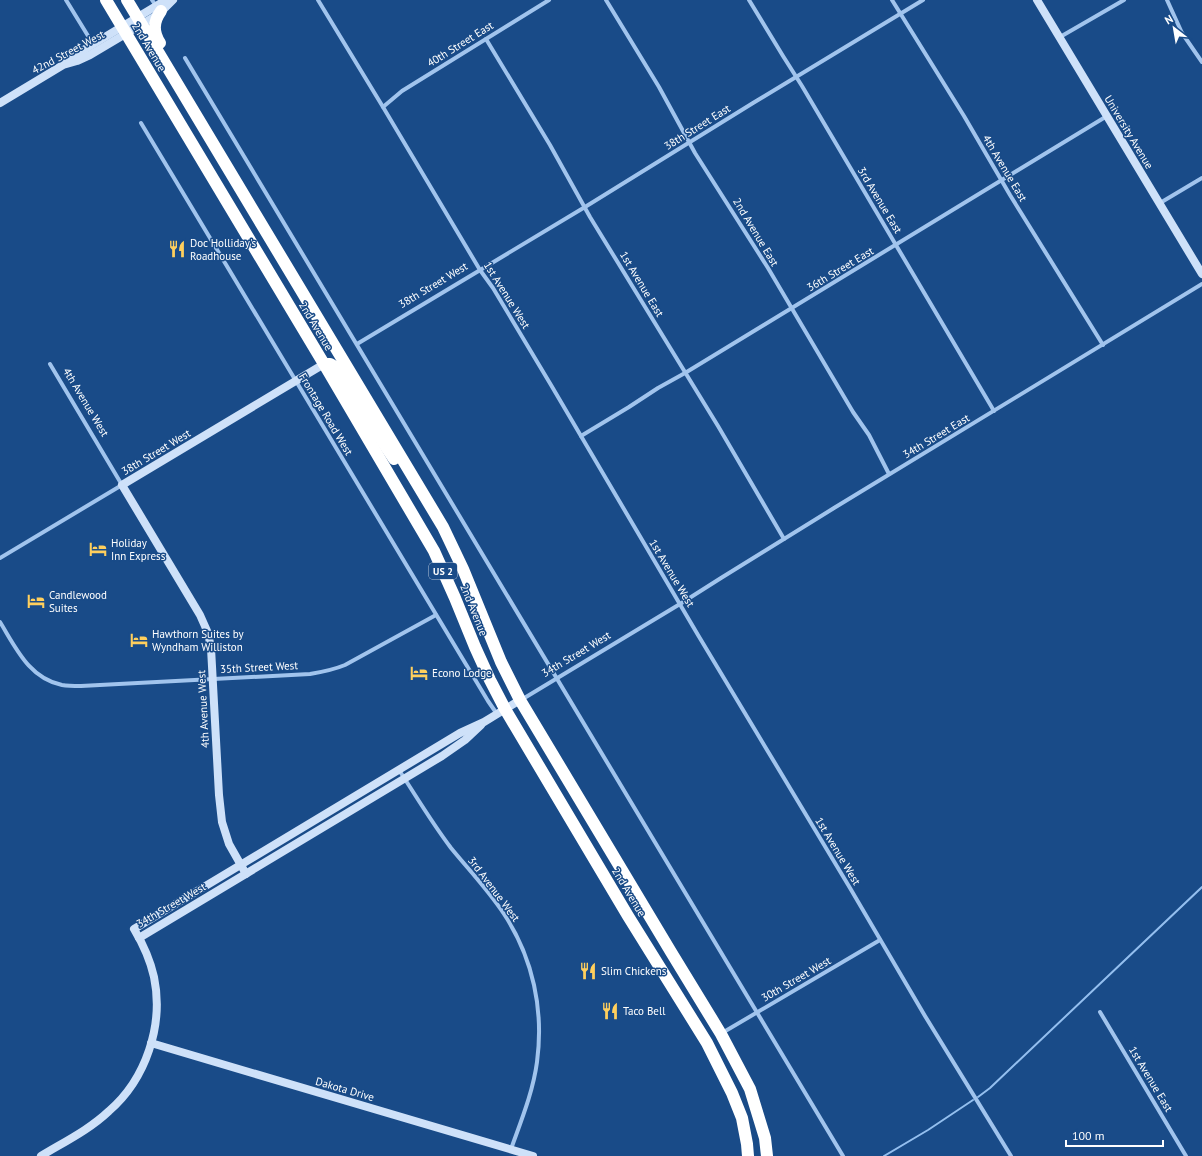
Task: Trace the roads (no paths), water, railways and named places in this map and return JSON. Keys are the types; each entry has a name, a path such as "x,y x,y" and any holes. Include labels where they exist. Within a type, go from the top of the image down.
{"highway":[{"name":"2nd Avenue","path":"106,0 434,551 456,598 475,647 490,680 501,712 707,1043 732,1093 742,1118 748,1156"},
{"name":"2nd Avenue","path":"128,0 443,527 501,662 520,700 721,1034 750,1089 766,1138 767,1156"},
{"path":"156,6 158,16 155,25 156,37 197,106 213,142"},
{"path":"324,364 330,364 335,367 457,557"},
{"path":"766,1138 772,1156"}],"street":[{"path":"66,0 93,44"},
{"path":"62,65 93,44 124,30 166,0"},
{"path":"156,6 172,0"},
{"name":"1st Avenue West","path":"318,0 480,270 493,288 925,1016 1011,1156"},
{"name":"40th Street East","path":"383,107 402,91 549,0"},
{"name":"2nd Avenue East","path":"606,0 660,87 690,142 853,412 869,435 889,474"},
{"name":"3rd Avenue East","path":"749,0 994,411"},
{"name":"4th Avenue East","path":"892,0 1103,345"},
{"name":"38th Street East","path":"480,270 923,0"},
{"name":"University Avenue","path":"1037,0 1202,274"},
{"path":"1060,37 1124,0"},
{"path":"1167,0 1182,33 1202,62"},
{"name":"42nd Street West","path":"0,103 62,65 83,59 124,30"},
{"name":"1st Avenue East","path":"486,39 784,539"},
{"path":"185,58 843,1156"},
{"name":"36th Street East","path":"581,436 1107,116"},
{"name":"Frontage Road West","path":"141,123 488,701 501,712"},
{"path":"1159,204 1202,178"},
{"name":"38th Street West","path":"357,344 480,270"},
{"name":"34th Street East","path":"680,604 889,474 1202,284"},
{"name":"4th Avenue West","path":"50,364 203,620 210,640 222,822 229,844 246,874"},
{"name":"38th Street West","path":"0,558 324,364"},
{"name":"34th Street West","path":"484,722 452,750 139,938 134,929 466,730 501,712 680,604"},
{"name":"35th Street West","path":"0,622 25,662 35,672 46,679 63,685 81,686 310,674 332,670 351,662 436,615"},
{"name":"3rd Avenue West","path":"399,770 442,836 503,913 516,934 530,968 539,1020 538,1050 532,1088 511,1149"},
{"path":"40,1156 102,1118 133,1084 144,1063 151,1043 157,1008 156,987 151,966 139,938"},
{"name":"30th Street West","path":"721,1034 880,940"},
{"name":"1st Avenue East","path":"1100,1012 1186,1156"},
{"name":"Dakota Drive","path":"151,1043 534,1156"}],"waterway":[{"path":"978,1097 990,1088 1202,887"},
{"path":"884,1156 928,1130 973,1100"}],"place":[{"name":"Doc Holliday's Roadhouse","path":"177,249"},
{"name":"Holiday Inn Express","path":"98,549"},
{"name":"Candlewood Suites","path":"36,601"},
{"name":"Hawthorn Suites by Wyndham Williston","path":"139,640"},
{"name":"Econo Lodge","path":"419,673"},
{"name":"Slim Chickens","path":"588,971"},
{"name":"Taco Bell","path":"610,1011"}]}
